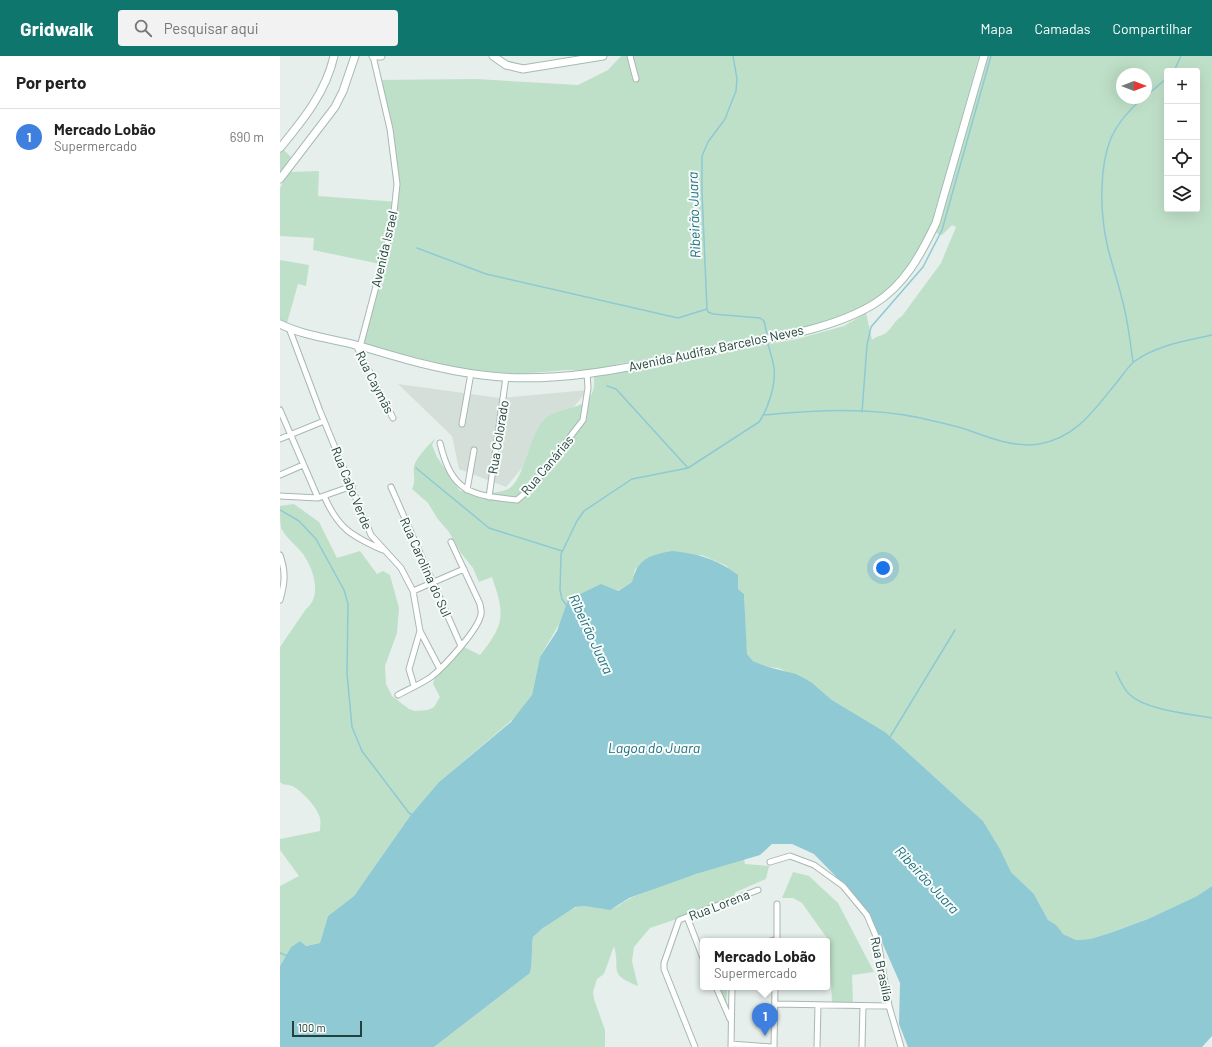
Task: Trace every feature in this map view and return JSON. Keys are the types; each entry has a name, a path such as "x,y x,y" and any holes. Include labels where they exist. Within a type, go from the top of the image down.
{"main road":[{"path":"280,148 309,113 330,72 334,56"},
{"path":"281,175 335,107 343,91 354,56"},
{"path":"373,56 381,56"},
{"path":"492,56 506,65 524,69 603,56"},
{"name":"Avenida Audifax Barcelos Neves","path":"283,326 410,361 471,373 506,377 543,377 587,372 755,342 821,326 862,310 880,300 906,276 926,245 936,223 984,56"}],"street":[{"name":"Avenida Israel","path":"358,346 393,222 396,184 390,129 373,56"},
{"path":"630,56 636,79"},
{"name":"Rua Cabo Verde","path":"283,326 352,486 371,535 401,568 413,591 420,630 410,669 414,686"},
{"name":"Rua Caymãs","path":"358,346 393,418"},
{"name":"Rua Canárias","path":"440,443 444,458 460,486 467,490 489,497 517,500 531,488 584,420 588,388 587,372"},
{"path":"462,424 471,373"},
{"name":"Rua Colorado","path":"489,497 506,377"},
{"path":"280,410 318,498"},
{"path":"280,439 324,421"},
{"path":"467,490 474,450"},
{"path":"280,475 303,465"},
{"path":"280,496 318,498 352,486"},
{"name":"Rua Carolina do Sul","path":"391,487 461,646"},
{"path":"324,496 330,509 345,530 362,541 384,551"},
{"path":"398,695 430,677 440,669 461,646 477,624 482,613 451,542"},
{"path":"280,555 285,572 280,600"},
{"path":"413,591 464,570"},
{"path":"420,630 440,669"},
{"name":"Rua Brasília","path":"770,862 790,856 814,865 843,886 868,915 878,941 889,1006 901,1047"},
{"name":"Rua Lorena","path":"695,1047 664,969 664,963 679,920 758,890"},
{"path":"777,904 777,938"},
{"path":"687,917 700,950"},
{"path":"717,990 730,1021"},
{"path":"732,990 730,1021 731,1046 773,1047 775,990"},
{"path":"775,1004 889,1006"},
{"path":"817,1047 818,1005"},
{"path":"862,1047 863,1006"}],"shaded area":[{"path":"398,384 500,398 588,390 506,487 459,469 452,436"}],"green space":[{"path":"621,56 979,56 935,214 915,259 898,279 875,300 841,320 795,332 618,364 602,371 567,370 519,374 463,369 373,347 363,343 385,265 313,250 314,238 280,236 280,188 289,172 319,171 318,196 398,202 399,187 396,156 378,80 476,79 578,85 608,70"},
{"path":"988,56 1212,56 1212,886 1197,896 1148,919 1110,933 1090,939 1076,940 1063,934 1048,920 1034,894 1011,872 1000,849 983,821 885,732 832,700 811,682 778,668 768,667 753,661 747,654 744,594 738,589 727,566 702,555 635,569 632,582 558,626 540,657 532,695 519,714 439,782 410,816 354,896 328,916 320,943 305,946 300,941 291,947 280,966 280,886 299,876 280,850 280,839 320,831 320,820 319,814 304,795 290,785 280,782 280,647 311,603 314,597 315,582 307,560 281,528 280,506 294,504 319,522 337,558 360,551 377,574 383,571 390,575 399,608 397,633 385,666 386,684 392,696 409,709 415,711 428,710 434,707 440,697 433,684 435,677 462,646 480,655 498,627 501,610 492,577 479,582 473,568 461,553 449,532 437,518 428,503 412,489 414,483 415,464 432,441 435,439 432,445 437,457 460,491 475,488 486,493 492,493 508,489 518,478 542,422 549,416 583,403 590,398 593,389 594,376 797,339 844,326 866,313 872,340 883,335 902,316 941,263 956,227 952,225 942,235 936,233"},
{"path":"280,146 291,157 280,173"},
{"path":"280,260 309,265 306,286 298,284 287,323 280,322"},
{"path":"744,859 745,864 769,866 766,879 736,892 727,902 650,928 634,947 632,961 638,986 622,978 617,971 614,946 604,974 597,979 593,992 605,1030 605,1047 434,1047 530,973 533,937 564,913 572,909 585,906 605,909 613,908 629,899 658,887"},
{"path":"793,872 809,876 838,903 874,972 852,975 853,1003 832,1002 830,938 827,938 802,903 793,898 782,898"},
{"path":"719,990 727,990 726,1011"}],"water":[{"name":"Lagoa do Juara","path":"672,551 707,558 723,565 738,575 738,589 744,594 747,654 753,661 768,667 796,674 811,682 832,700 885,732 983,821 1000,849 1011,872 1034,894 1048,920 1056,925 1063,934 1076,940 1090,939 1110,933 1148,919 1197,896 1212,886 1212,1036 1202,1047 908,1047 899,1024 900,983 870,915 851,892 814,854 792,844 772,844 760,855 696,874 629,898 610,910 585,906 575,907 543,928 533,937 530,973 434,1047 280,1047 280,966 291,947 300,941 306,946 320,943 328,916 354,896 410,816 439,782 511,722 532,695 540,657 557,631 568,600 601,584 618,591 632,582 641,563 646,559 657,554"}],"waterway":[{"name":"Ribeirão Juara","path":"733,56 737,79 736,91 725,119 708,142 702,156 707,309 708,312 713,314 760,318 764,321 767,334"},
{"path":"862,412 867,345 871,327 923,267 942,230 991,56"},
{"path":"1175,68 1181,56"},
{"path":"1152,91 1164,81"},
{"path":"1133,362 1126,315 1105,232 1102,190 1104,162 1111,138 1125,116 1137,104"},
{"path":"417,248 486,274 678,318 707,309"},
{"path":"764,415 843,410 882,412 921,418 962,428 994,439 1021,445 1039,444 1064,436 1084,421 1130,365 1135,361 1162,347 1212,335"},
{"name":"Ribeirão Juara","path":"567,606 562,599 560,590 561,554 577,521 584,511 632,479 688,468 759,422 768,404 774,382 774,368 768,344"},
{"path":"607,386 616,389 688,468"},
{"path":"416,468 489,528 562,551"},
{"path":"280,510 299,521 316,539 344,590 348,604 347,674 352,727 362,751 409,813 414,816"},
{"path":"890,737 955,630"},
{"path":"1116,672 1129,694 1146,704 1156,708 1212,718"},
{"path":"280,953 288,956"}],"place":[{"name":"Mercado Lobão","path":"765,1036"}]}
